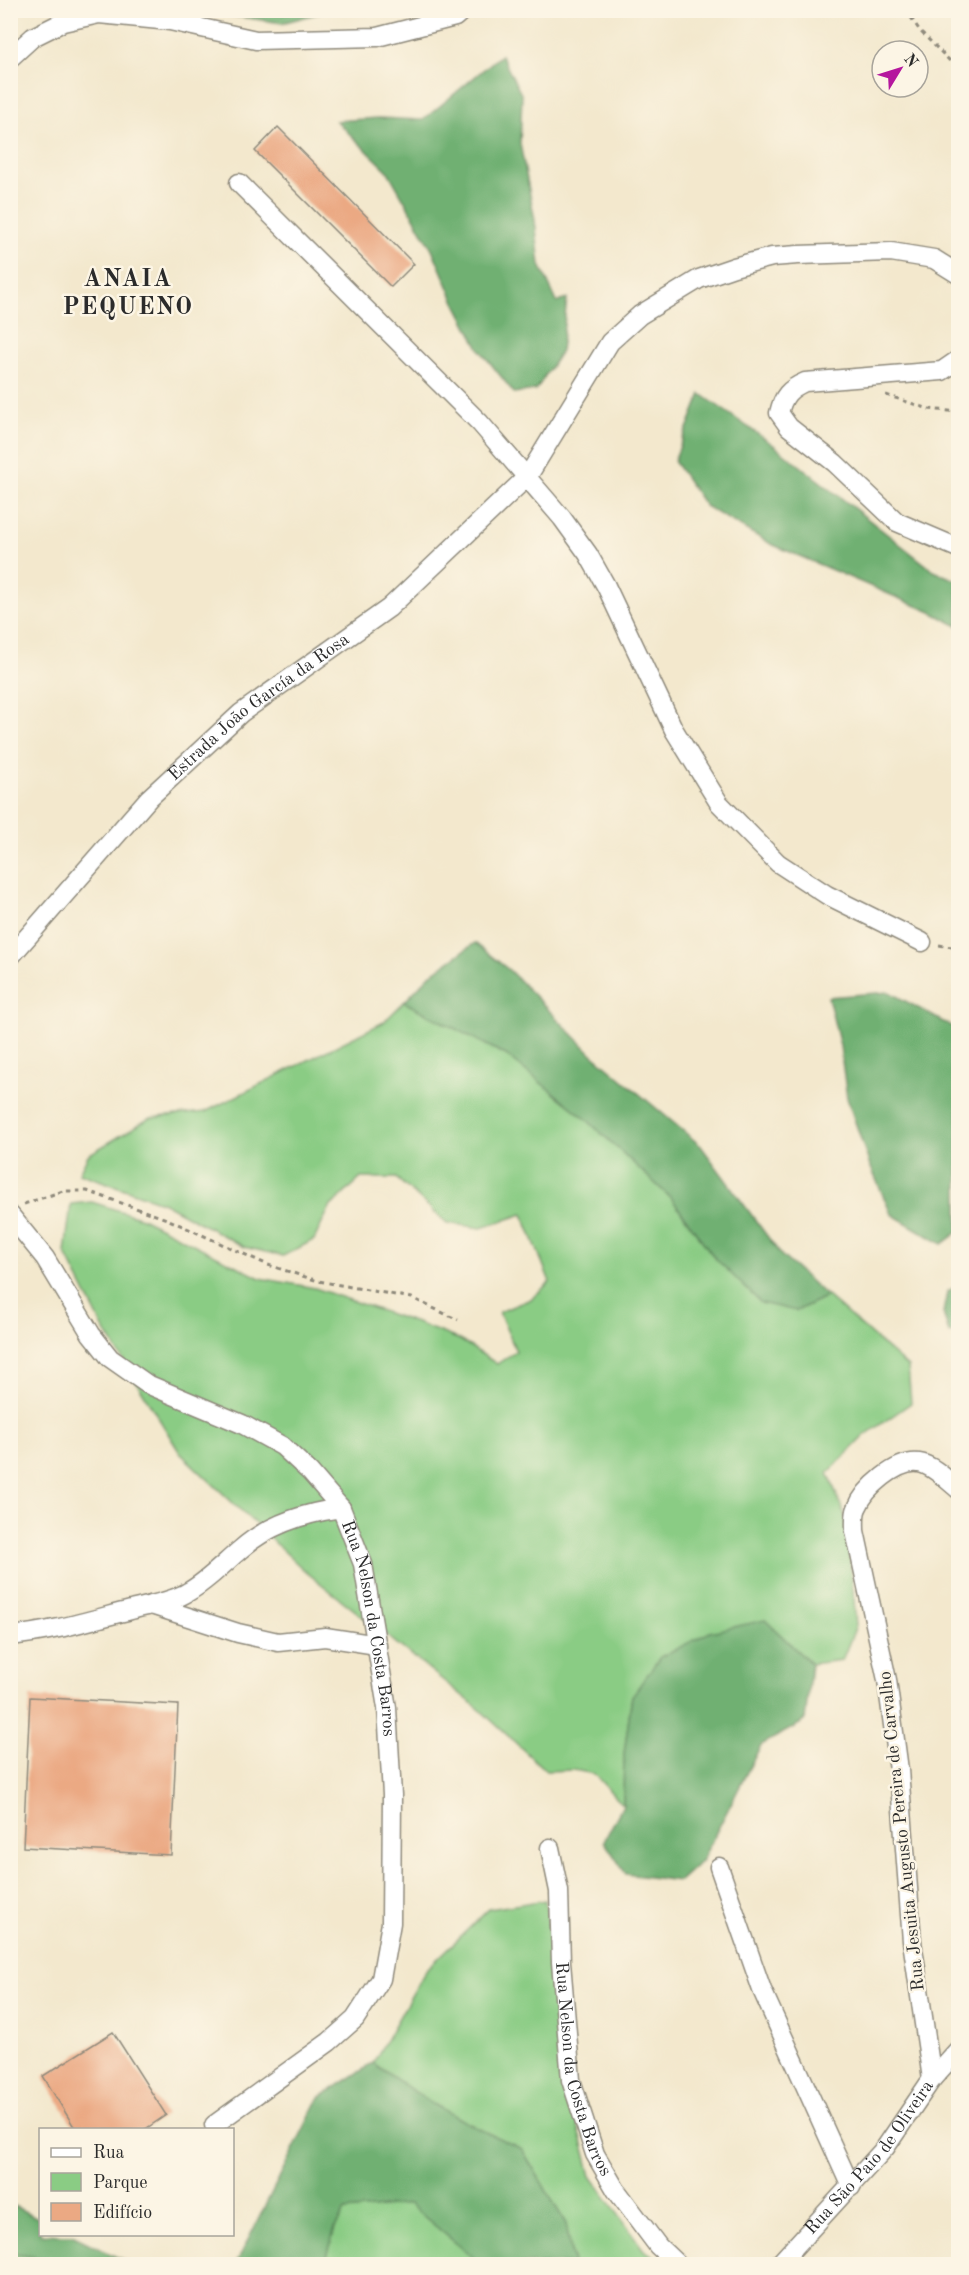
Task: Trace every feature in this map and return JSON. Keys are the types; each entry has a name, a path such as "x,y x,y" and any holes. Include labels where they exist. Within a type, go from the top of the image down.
{"street":[{"path":"10,58 33,37 63,22 99,14 170,21 256,40 377,37 455,17 463,10"},
{"path":"239,183 480,423 562,518 588,554 615,605 674,730 719,804 778,863 827,896 922,942"},
{"name":"Estrada João García da Rosa","path":"10,957 149,798 241,713 389,608 528,476 610,342 640,315 699,279 772,257 891,252 934,259 958,274"},
{"path":"958,360 942,371 805,382 791,388 782,400 779,413 789,427 835,463 897,522 958,548"},
{"name":"Rua Nelson da Costa Barros","path":"16,1210 91,1334 110,1358 147,1384 242,1424 282,1446 341,1508 363,1563 387,1708 392,1795 391,1923 381,1979 355,2019 329,2042 214,2125"},
{"name":"Rua Jesuita Augusto Pereira de Carvalho","path":"932,2079 912,1941 899,1770 887,1680 855,1531 855,1510 866,1492 896,1468 908,1464 921,1463 958,1489"},
{"path":"10,1636 36,1634 151,1605 187,1593 214,1573 243,1546 270,1529 311,1512 341,1508"},
{"path":"151,1605 238,1634 278,1642 325,1637 376,1645"},
{"name":"Rua Nelson da Costa Barros","path":"550,1848 559,1891 561,1962 571,2080 595,2154 623,2199 658,2246 677,2265"},
{"path":"719,1867 762,1990 851,2187"},
{"name":"Rua São Paio de Oliveira","path":"779,2265 885,2148 932,2079 958,2050"}],"path":[{"path":"906,10 920,31 958,69"},
{"path":"884,394 929,410 958,412"},
{"path":"16,1210 63,1191 87,1191 167,1220 268,1265 318,1281 412,1298 458,1320"}],"green space":[{"path":"212,11 328,11 282,23"},
{"path":"501,55 522,96 520,144 535,220 540,265 557,302 567,299 561,351 536,390 514,393 480,350 454,300 432,249 387,170 336,121 379,118 423,120"},
{"path":"701,394 775,446 934,571 958,581 958,626 931,612 771,544 705,506 674,461"},
{"path":"475,943 509,970 591,1053 701,1146 781,1255 827,1296 796,1311 761,1303 714,1257 672,1199 585,1118 506,1055 404,1002 431,974"},
{"path":"889,992 958,1030 958,1232 942,1244 891,1214 869,1163 847,1098 840,1046 828,997"},
{"path":"404,1002 506,1055 585,1118 672,1199 714,1257 796,1311 827,1296 908,1367 911,1403 864,1436 828,1473 845,1516 856,1626 842,1660 811,1664 765,1620 632,1696 624,1754 623,1805 594,1774 574,1770 546,1771 478,1708 305,1571 180,1453 102,1326 65,1252 71,1204 92,1202 142,1218 260,1278 315,1288 460,1340 497,1364 516,1351 499,1312 531,1299 550,1282 523,1214 481,1228 447,1223 396,1178 361,1178 330,1207 314,1240 283,1256 244,1247 164,1203 79,1173 88,1155 150,1118 205,1112 384,1022"},
{"path":"958,1285 958,1332 949,1333 943,1313 947,1292"},
{"path":"765,1620 811,1664 805,1721 761,1745 702,1860 679,1881 626,1874 604,1841 623,1805 624,1754 632,1696 660,1657 710,1632"},
{"path":"545,1900 568,2086 591,2176 643,2249 665,2264 573,2264 566,2224 522,2149 432,2104 373,2063 426,1970 489,1909"},
{"path":"373,2063 432,2104 522,2149 566,2224 573,2264 481,2264 409,2204 345,2211 335,2228 325,2264 236,2264 319,2098"},
{"path":"10,2204 39,2218 39,2236 74,2236 131,2264 88,2264 14,2254 11,2256"},
{"path":"409,2204 481,2264 325,2264 335,2228 345,2211"},
{"path":"14,2254 88,2264 11,2264 11,2256"}],"building":[{"path":"278,127 414,264 391,287 255,151"},
{"path":"30,1697 178,1705 171,1855 23,1847"},
{"path":"113,2032 166,2115 147,2128 75,2128 43,2076"}],"district":[{"name":"ANAIA PEQUENO","path":"128,294"}]}
